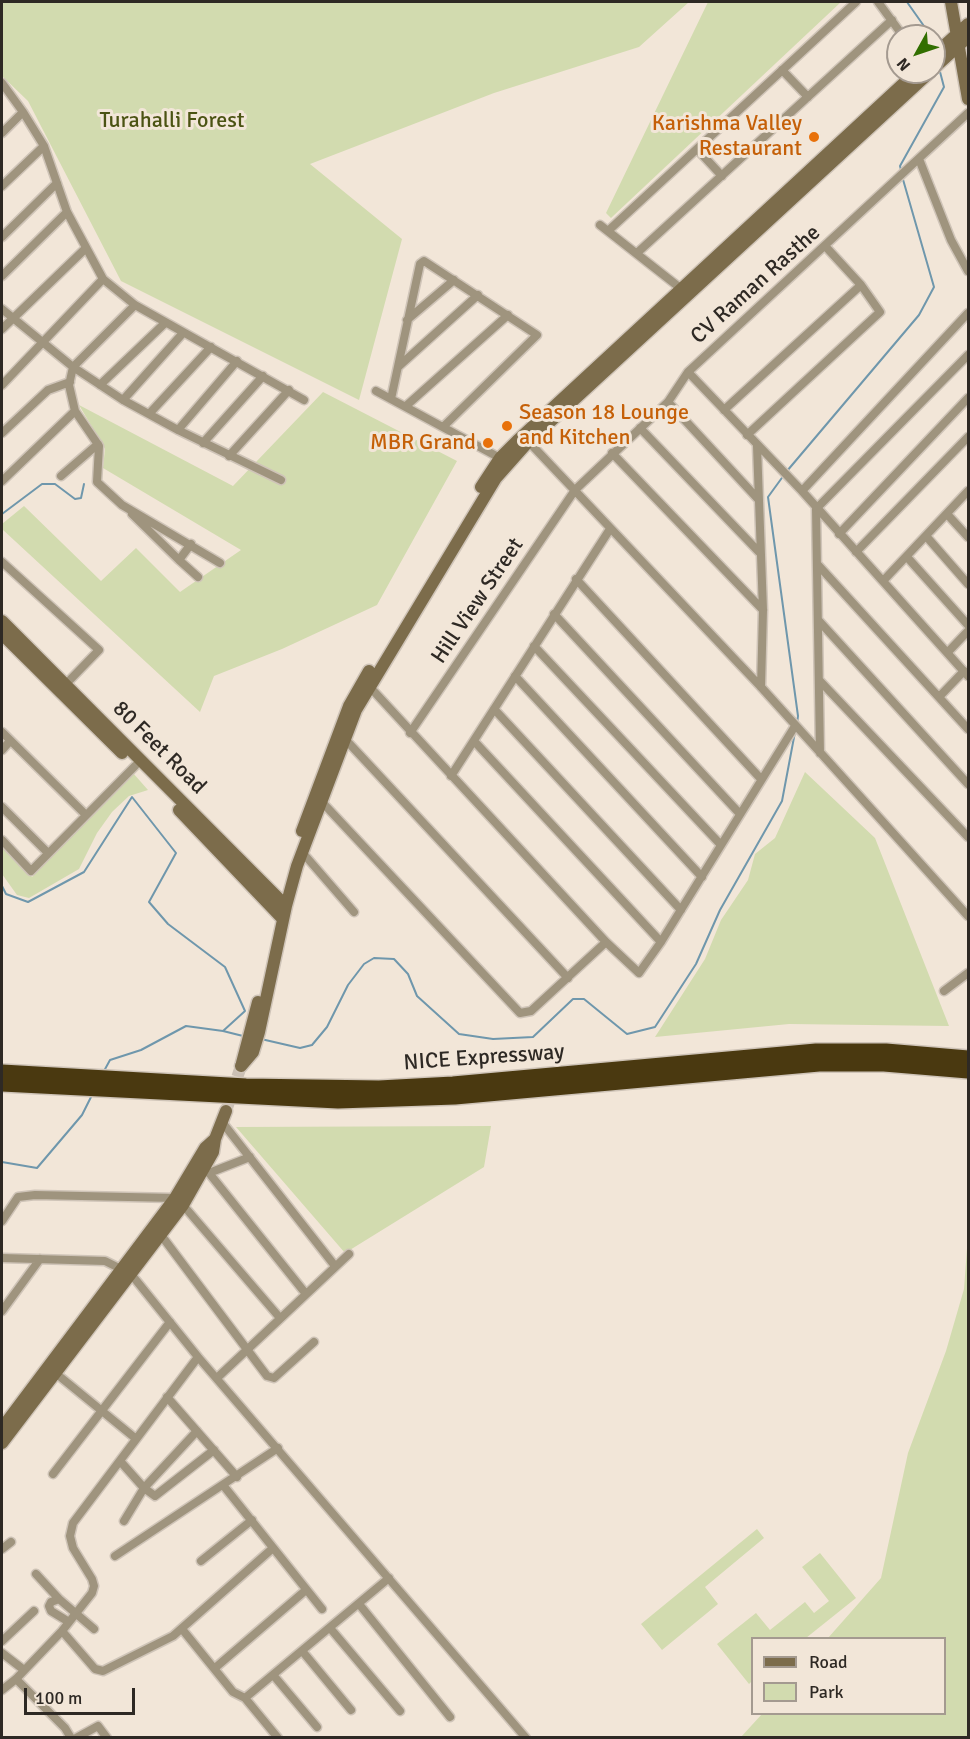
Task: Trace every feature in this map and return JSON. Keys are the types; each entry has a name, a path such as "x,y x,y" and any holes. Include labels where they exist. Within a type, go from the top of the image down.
{"highway":[{"name":"NICE Expressway","path":"107,1084 379,1088 453,1084 816,1051 886,1051 969,1058"},
{"name":"NICE Expressway","path":"2,1072 245,1097 369,1100 455,1097 819,1064 884,1064 969,1071"},
{"name":"NICE Expressway","path":"2,1084 83,1082"}],"main road":[{"path":"951,2 962,39 969,99"},
{"path":"946,56 962,39 969,24"},
{"path":"946,49 962,39"},
{"path":"281,910 366,683 500,458 525,439 685,291 903,84"},
{"path":"685,291 917,84"},
{"path":"248,1050 255,1030 281,910 314,792 349,706 366,683 491,485 525,439"},
{"name":"80 Feet Road","path":"2,621 281,910"},
{"name":"80 Feet Road","path":"2,634 281,910"},
{"path":"2,1428 51,1370 179,1201 207,1170 224,1116"},
{"path":"126,1271 161,1234 205,1148 215,1139"},
{"path":"2,1443 51,1370"}],"street":[{"path":"608,231 856,2"},
{"path":"878,2 895,24"},
{"path":"637,253 892,20"},
{"path":"782,70 808,97"},
{"path":"2,86 23,112 44,146 68,212 103,279 135,305 304,400"},
{"path":"2,133 23,112"},
{"name":"CV Raman Rasthe","path":"575,490 668,402 688,372 969,113"},
{"path":"2,186 44,146"},
{"path":"697,149 722,176"},
{"path":"919,159 951,240 969,272"},
{"path":"2,237 57,183"},
{"path":"2,276 68,212"},
{"path":"600,225 685,291"},
{"path":"747,435 879,314 879,308 861,285 826,247"},
{"path":"2,329 86,248"},
{"path":"391,399 421,262 536,332 537,336 443,427"},
{"path":"2,386 42,341 103,279"},
{"path":"407,320 453,280"},
{"path":"724,410 861,285"},
{"path":"398,367 478,295"},
{"path":"135,305 73,367 70,382 75,411 98,444 97,482 198,577"},
{"path":"2,309 100,386 202,443 281,480"},
{"path":"802,491 969,313"},
{"path":"406,406 508,315"},
{"path":"100,386 165,323"},
{"path":"123,400 183,333"},
{"path":"149,414 211,347"},
{"path":"819,753 816,509 969,355"},
{"path":"178,430 237,361"},
{"path":"688,372 802,491 966,674 939,697"},
{"path":"202,443 263,376"},
{"path":"2,433 48,390 70,382"},
{"path":"229,456 289,390"},
{"path":"376,391 500,458"},
{"path":"839,534 969,398"},
{"path":"668,402 758,499"},
{"path":"2,482 75,411"},
{"path":"640,428 759,552"},
{"path":"856,552 969,437"},
{"path":"525,439 761,687 969,916"},
{"path":"61,476 98,444"},
{"path":"758,446 759,552 763,610 761,687"},
{"path":"612,453 763,610"},
{"name":"Hill View Street","path":"410,733 575,490"},
{"path":"883,582 969,491"},
{"path":"122,505 220,563"},
{"path":"947,514 969,537"},
{"path":"452,776 610,529"},
{"path":"926,536 969,584"},
{"path":"179,560 191,544"},
{"path":"907,557 969,625"},
{"path":"2,562 99,650 65,685"},
{"path":"818,565 969,729"},
{"path":"576,579 761,779"},
{"path":"554,614 740,814"},
{"path":"819,621 969,784"},
{"path":"948,652 969,631"},
{"path":"534,646 721,845"},
{"path":"515,676 702,877"},
{"path":"819,680 969,837"},
{"path":"366,683 606,942 639,973 661,942 795,726"},
{"path":"494,709 681,910"},
{"path":"2,732 86,815"},
{"path":"345,739 568,978"},
{"path":"2,750 10,741"},
{"path":"474,741 661,942"},
{"path":"2,840 31,871 135,766"},
{"path":"321,801 520,1013 529,1012 606,942"},
{"path":"2,807 48,853"},
{"path":"302,852 354,912"},
{"path":"944,991 969,973"},
{"path":"224,1116 250,1157 335,1266"},
{"path":"250,1157 207,1170 306,1294"},
{"path":"2,1221 18,1197 35,1194 179,1201 280,1318"},
{"path":"161,1234 245,1349 271,1378 314,1342"},
{"path":"217,1378 245,1349 349,1254"},
{"path":"2,1258 105,1261 126,1271 526,1737"},
{"path":"2,1311 40,1259"},
{"path":"53,1474 103,1412 170,1322"},
{"path":"2,1690 16,1679 62,1631 92,1593 94,1586 73,1548 71,1529 135,1438 198,1357"},
{"path":"51,1370 135,1438"},
{"path":"167,1397 237,1477"},
{"path":"124,1521 144,1488 197,1431"},
{"path":"115,1556 278,1448"},
{"path":"120,1461 152,1496 158,1495 214,1450"},
{"path":"224,1485 322,1609"},
{"path":"201,1561 252,1520"},
{"path":"2,1549 11,1542"},
{"path":"62,1631 99,1671 162,1643 182,1629 273,1548"},
{"path":"36,1574 59,1599 94,1629"},
{"path":"245,1698 390,1578"},
{"path":"215,1668 306,1590"},
{"path":"59,1599 51,1602 49,1606 56,1616 69,1622"},
{"path":"359,1604 450,1718"},
{"path":"2,1641 34,1611"},
{"path":"182,1629 233,1692 245,1698 278,1737"},
{"path":"330,1629 400,1711"},
{"path":"303,1652 351,1710"},
{"path":"2,1653 24,1670"},
{"path":"274,1676 317,1727"},
{"path":"16,1679 65,1728 71,1737"},
{"path":"76,1737 98,1726 107,1737"}],"green space":[{"name":"Turahalli Forest","path":"2,2 689,2 639,47 494,93 310,164 402,239 359,400 121,281 28,101 2,76"},
{"path":"708,2 841,2 611,218 606,213"},
{"path":"323,392 457,461 377,605 282,649 214,676 200,712 2,529 2,524 24,506 101,581 136,548 180,592 241,550 103,468 105,449 79,405 233,486"},
{"path":"805,772 875,838 949,1026 789,1024 655,1037 705,959 721,920 748,880 755,854 775,838"},
{"path":"133,773 148,790 129,796 112,812 97,833 79,869 29,898 17,895 2,874 2,847 32,877"},
{"path":"491,1126 484,1167 345,1253 236,1127"},
{"path":"968,1235 968,1737 741,1737 761,1715 946,1715 946,1637 829,1637 881,1578 908,1453 946,1351 964,1289"},
{"path":"757,1529 764,1538 705,1587 718,1604 662,1650 641,1624"},
{"path":"820,1553 856,1598 807,1637 751,1637 751,1682 749,1684 717,1644 756,1613 770,1630 805,1602 814,1613 829,1601 802,1567"}],"waterway":[{"path":"907,2 923,24"},
{"path":"901,170 900,166 944,87 943,84"},
{"path":"787,471 919,315 934,287 902,176"},
{"path":"784,475 768,497 798,716 797,724"},
{"path":"2,514 42,484 55,484 75,499 81,498 84,484"},
{"path":"261,1039 300,1048 312,1045 327,1027 348,985 364,964 374,958 394,959 408,974 417,996 459,1034 493,1039 533,1037 573,999 584,999 627,1034 655,1027 696,964 720,910 782,801 795,732"},
{"path":"2,886 6,894 28,902 84,872 132,797 176,853 149,902 168,924 225,967 245,1011 223,1031 186,1026 141,1050 110,1060 104,1071"},
{"path":"223,1031 243,1036"},
{"path":"2,1162 37,1168 82,1115 92,1095"}],"tunnel":[{"path":"226,1111 241,1066"}],"place":[{"name":"Karishma Valley Restaurant","path":"814,137"},
{"name":"Season 18 Lounge and Kitchen","path":"507,426"},
{"name":"MBR Grand","path":"488,443"}]}
